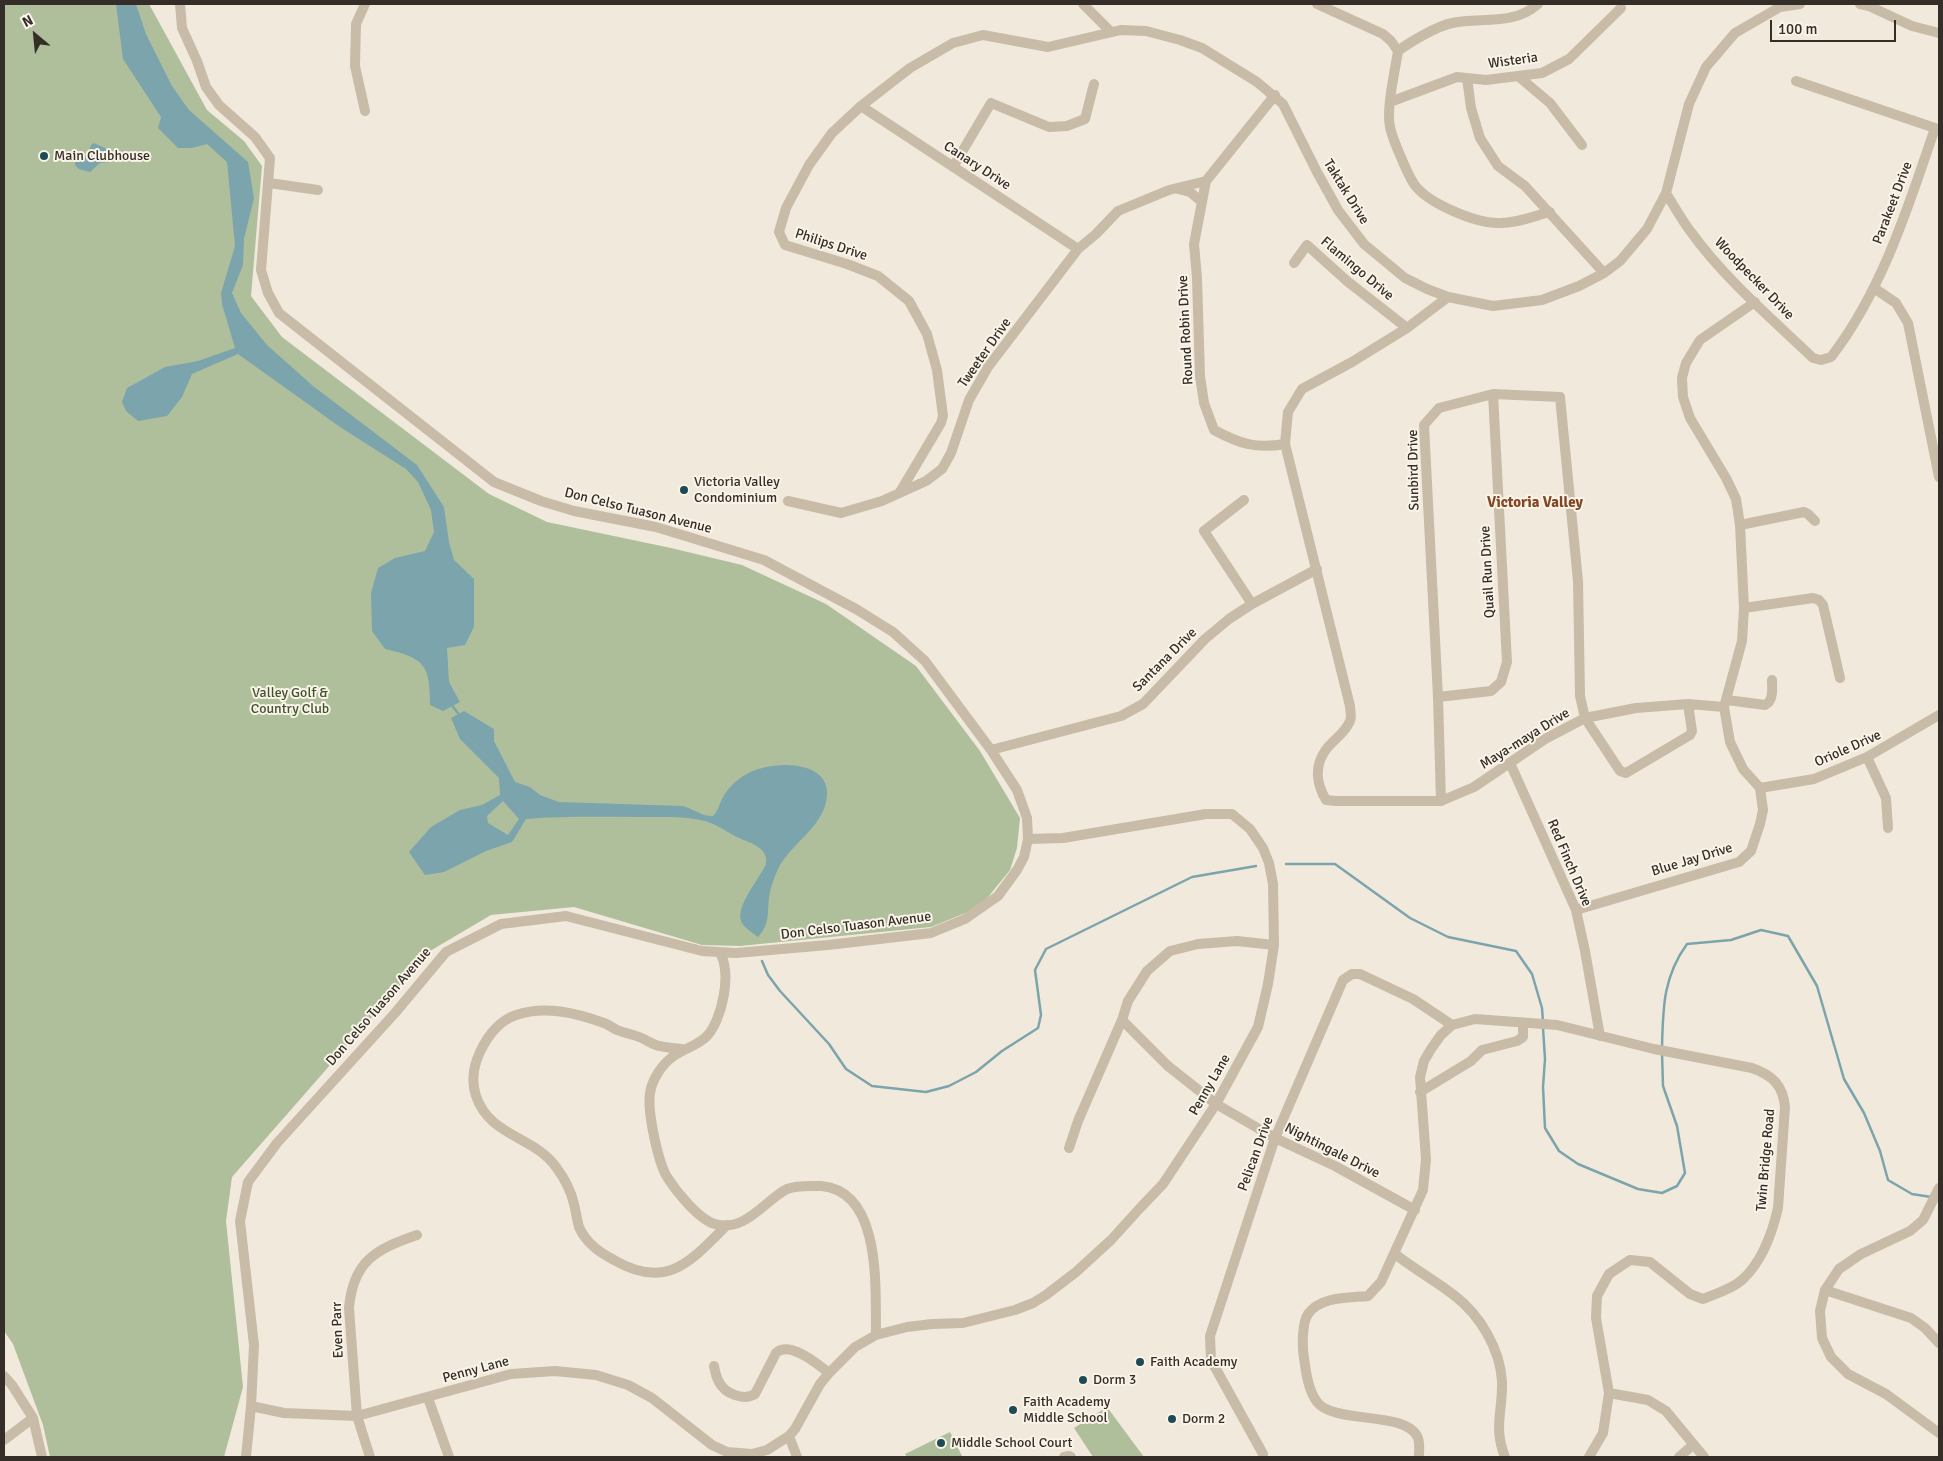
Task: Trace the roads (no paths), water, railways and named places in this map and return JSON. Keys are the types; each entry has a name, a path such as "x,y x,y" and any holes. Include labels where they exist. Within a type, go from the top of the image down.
{"street":[{"name":"Don Celso Tuason Avenue","path":"180,4 182,28 206,86 219,105 255,137 270,158 261,270 268,294 279,313 494,482 541,502 656,526 764,560 813,585 885,627 925,661 992,750 1017,790 1027,818 1028,839 1024,856 1017,870 998,896 965,919 931,933 736,953 702,951 566,916 502,924 446,952 395,1013 277,1142 248,1182 240,1221 254,1344 246,1457"},
{"path":"365,4 356,24 355,66 365,111"},
{"path":"1083,4 1112,32"},
{"path":"1317,4 1383,34 1398,51 1390,102 1390,126 1414,184 1434,202 1467,216 1498,224 1518,221 1550,212"},
{"path":"1398,51 1410,42 1451,23 1508,20 1538,4"},
{"name":"Taktak Drive","path":"1112,32 1133,29 1187,42 1202,48 1238,69 1274,95 1283,104 1316,172 1338,210 1364,244 1405,278 1448,297 1493,306 1542,300 1604,273 1620,262 1647,229 1666,193 1689,104 1706,67 1735,33 1780,7 1800,4"},
{"path":"1860,4 1869,6 1912,26 1939,33"},
{"name":"Wisteria","path":"1390,102 1457,76 1486,80 1542,73 1569,59 1621,8"},
{"name":"Philips Drive","path":"900,492 941,423 942,416 937,370 928,334 909,301 878,276 847,264 785,246 779,232 786,208 809,165 832,133 861,106 910,68 953,43 983,35 1048,47 1112,32"},
{"path":"1518,76 1550,103 1582,145"},
{"path":"1468,78 1471,108 1480,138 1498,166 1525,186 1604,273"},
{"name":"Parakeet Drive","path":"1796,81 1935,128 1915,187 1874,288 1835,352"},
{"path":"953,167 991,103 1049,127 1067,126 1085,120 1094,84"},
{"name":"Round Robin Drive","path":"1274,95 1206,181 1194,244 1200,376 1204,403 1214,430 1234,441 1266,448 1285,444"},
{"name":"Canary Drive","path":"861,106 1078,249"},
{"name":"Tweeter Drive","path":"788,502 841,513 882,501 926,481 942,468 952,453 969,400 988,367 1078,249 1096,234 1118,211 1174,188 1206,181"},
{"path":"269,183 318,190"},
{"path":"1174,188 1190,192 1202,202"},
{"name":"Woodpecker Drive","path":"1666,193 1690,232 1718,265 1754,302 1814,358 1826,359 1835,352"},
{"name":"Flamingo Drive","path":"1294,263 1307,245 1348,281 1407,328"},
{"path":"1874,288 1896,303 1908,323 1939,477"},
{"path":"1285,444 1288,412 1302,389 1352,362 1407,328 1448,297"},
{"path":"1754,302 1700,340 1686,363 1682,378 1683,397 1690,418 1726,478 1736,500 1740,525 1744,608 1742,641 1726,703 1730,742 1742,769 1760,788"},
{"name":"Sunbird Drive","path":"1441,801 1438,697 1424,425 1439,408 1493,394 1560,397 1578,581 1580,696 1585,718"},
{"name":"Quail Run Drive","path":"1438,697 1490,691 1501,682 1507,662 1493,394"},
{"name":"Maya-maya Drive","path":"1285,444 1345,681 1351,720 1344,731 1324,752 1317,772 1318,787 1326,800 1441,801 1474,787 1545,739 1585,718 1636,708 1688,704 1765,705 1771,700 1772,680"},
{"path":"1244,500 1204,531 1252,604"},
{"path":"1740,525 1804,512 1815,521"},
{"name":"Santana Drive","path":"992,750 1121,716 1143,704 1205,639 1229,619 1252,604 1317,569"},
{"path":"1744,608 1813,598 1819,600 1823,605 1840,678"},
{"path":"1585,718 1620,771 1626,773 1690,735 1692,730 1688,704"},
{"name":"Oriole Drive","path":"1760,788 1814,779 1867,757 1939,715"},
{"path":"1867,757 1886,798 1888,828"},
{"name":"Red Finch Drive","path":"1510,763 1576,910 1600,1036"},
{"name":"Blue Jay Drive","path":"1576,910 1739,862 1751,851 1760,824 1763,810 1760,788"},
{"name":"Penny Lane","path":"251,1406 284,1413 357,1416 511,1374 555,1371 596,1375 628,1385 652,1398 712,1445 727,1452 752,1454 767,1450 789,1436 829,1373 855,1347 876,1335 907,1327 963,1323 1015,1310 1034,1303 1046,1295 1076,1272 1110,1240 1163,1184 1216,1104 1258,1027 1268,984 1274,945 1273,884 1269,863 1263,848 1250,829 1232,814 1206,814 1063,838 1028,839"},
{"path":"1069,1148 1078,1121 1122,1020 1128,1001 1147,971 1170,951 1198,944 1238,941 1274,945"},
{"path":"719,952 724,959 725,994 722,1008 714,1027 706,1037 682,1049 662,1066 650,1092 649,1107 658,1152 666,1174 678,1194 698,1213 714,1224 737,1224 788,1189 807,1186 825,1187 840,1191 855,1204 867,1228 876,1280 876,1335"},
{"name":"Pelican Drive","path":"1263,1454 1211,1360 1210,1336 1275,1138 1343,980 1352,974 1360,974 1413,999 1452,1025"},
{"path":"682,1049 658,1046 641,1037 617,1030 606,1023 558,1009 515,1015 502,1023 490,1035 482,1047 476,1061 473,1078 475,1092 480,1109 491,1120 502,1130 544,1155 555,1165 567,1183 580,1227 591,1245 623,1265 644,1272 660,1273 681,1266 696,1256 727,1225"},
{"name":"Twin Bridge Road","path":"1452,1025 1475,1019 1557,1025 1654,1049 1752,1068 1766,1073 1781,1088 1786,1107 1778,1208 1774,1224 1760,1259 1741,1282 1703,1300 1690,1294 1650,1262 1630,1260 1609,1274 1597,1296 1596,1318 1609,1393 1603,1433 1589,1457"},
{"name":"Nightingale Drive","path":"1122,1020 1168,1066 1216,1104 1275,1138 1335,1166 1415,1210"},
{"path":"1420,1092 1471,1061 1482,1050 1517,1041 1523,1037 1526,1023"},
{"path":"1419,1457 1418,1438 1411,1428 1381,1419 1345,1414 1329,1409 1318,1402 1308,1379 1302,1347 1306,1316 1315,1305 1331,1300 1368,1296 1381,1282 1395,1254 1423,1190 1426,1159 1420,1078 1424,1062 1441,1035 1452,1025"},
{"path":"1938,1190 1923,1220 1910,1231 1860,1254 1839,1269 1825,1290 1820,1311 1822,1338 1831,1357 1848,1374 1886,1394 1939,1433"},
{"name":"Even Parr","path":"370,1457 357,1416 349,1308 350,1292 354,1280 367,1260 378,1251 417,1235"},
{"path":"1395,1254 1455,1296 1469,1309 1483,1327 1496,1352 1502,1380 1498,1420 1499,1443 1505,1457"},
{"path":"1825,1290 1911,1318 1926,1328 1939,1343"},
{"path":"714,1366 719,1382 728,1392 743,1397 755,1394 779,1350 784,1349 800,1353 829,1373"},
{"path":"4,1376 12,1385 32,1418 42,1457"},
{"path":"1609,1393 1648,1400 1666,1411 1704,1457"},
{"path":"428,1398 449,1457"},
{"path":"4,1440 32,1418"},
{"path":"789,1436 797,1457"},
{"path":"1679,1457 1693,1445"},
{"path":"1064,1457 1071,1457"}],"water":[{"path":"116,4 136,4 146,34 172,86 189,110 248,162 254,198 244,239 243,265 232,293 241,313 267,345 313,386 417,465 444,507 449,542 454,560 474,579 474,627 465,645 447,648 449,682 460,702 443,711 430,705 429,681 422,665 409,656 385,649 372,631 371,593 378,568 395,558 425,551 434,532 431,510 418,482 406,469 340,427 238,354 192,374 182,397 167,416 138,421 126,411 122,402 127,388 165,367 198,361 235,348 222,304 221,293 235,246 227,162 207,144 192,148 178,148 158,128 161,117 123,59"},
{"path":"94,143 109,150 109,162 100,163 90,172 79,169 75,165 75,160 80,156 87,156 91,145"},
{"path":"464,711 494,729 494,741 515,782 530,787 540,795 559,802 683,806 702,814 713,816 726,792 741,777 771,766 786,765 800,766 813,771 822,779 827,790 825,806 816,823 783,860 778,869 770,891 766,923 758,937 748,930 741,921 740,915 745,900 766,864 765,854 754,844 714,824 698,819 569,817 526,819 512,842 486,851 444,872 425,875 409,852 431,827 460,810 482,805 500,795 499,778 460,739 451,718","holes":["503,801 519,819 508,835 488,823 487,816"]}],"waterway":[{"path":"450,703 461,717"},
{"path":"1286,864 1335,864 1410,918 1448,937 1516,951 1532,974 1542,1008 1543,1022"},
{"path":"762,961 768,975 780,991 829,1044 846,1069 872,1086 926,1092 949,1086 976,1072 1002,1051 1038,1028 1041,1015 1035,970 1046,949 1192,877 1256,866"},
{"path":"1662,1047 1666,993 1673,969 1687,944 1731,940 1761,930 1788,936 1817,986 1844,1079 1864,1113 1880,1151 1888,1180 1912,1194 1931,1197"},
{"path":"1543,1028 1545,1128 1559,1151 1578,1164 1638,1189 1662,1193 1677,1186 1685,1173 1677,1126 1663,1086 1662,1053"}],"place":[{"name":"Main Clubhouse","path":"44,156"},
{"name":"Victoria Valley Condominium","path":"684,490"},
{"name":"Faith Academy","path":"1140,1362"},
{"name":"Dorm 3","path":"1083,1380"},
{"name":"Faith Academy Middle School","path":"1013,1410"},
{"name":"Dorm 2","path":"1172,1419"},
{"name":"Middle School Court","path":"941,1443"}],"district":[{"name":"Victoria Valley","path":"1535,503"}],"park label":[{"name":"Valley Golf & Country Club","path":"290,702"}]}
